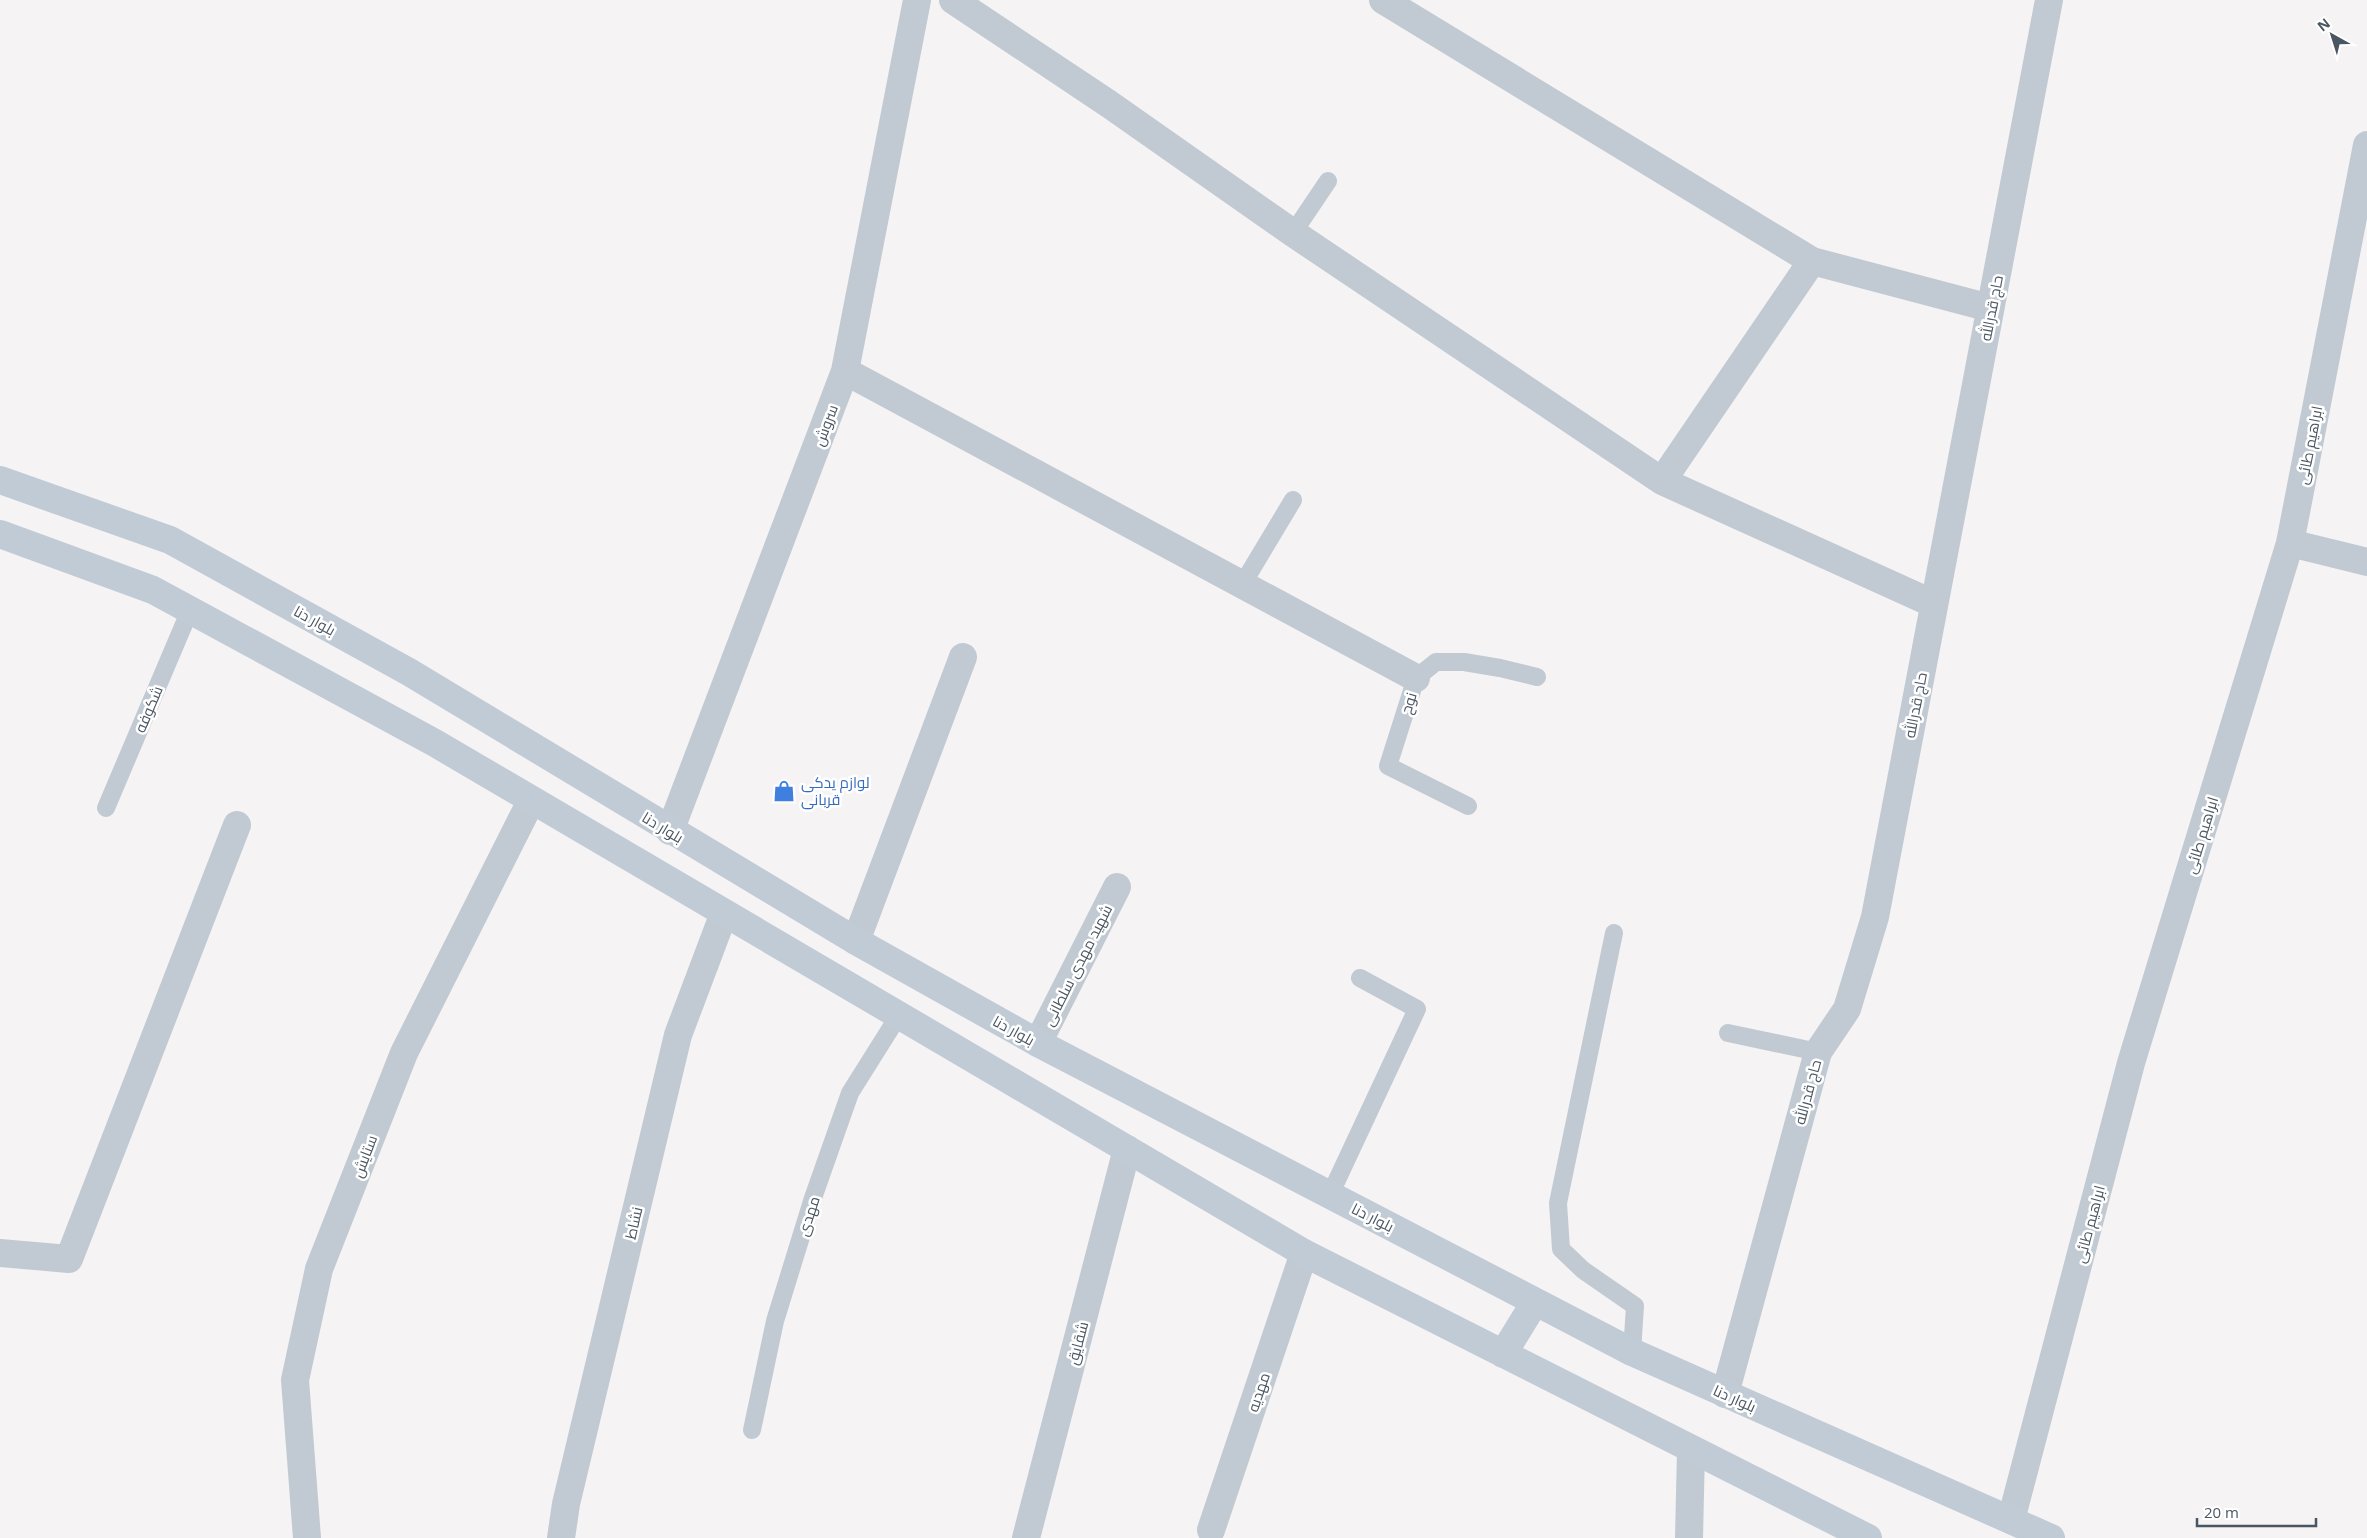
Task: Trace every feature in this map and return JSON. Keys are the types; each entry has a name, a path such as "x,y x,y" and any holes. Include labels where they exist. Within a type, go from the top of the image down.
{"main road":[{"name":"بلوار دنا","path":"0,480 170,540 409,672 856,942 1038,1043 1632,1352 2051,1538"},
{"path":"0,534 153,590 435,743 1304,1253 1690,1450 1868,1538"},
{"path":"1503,1354 1536,1302"}],"street":[{"name":"سروش","path":"670,831 845,372 917,0"},
{"path":"953,0 1109,104 1293,233 1662,482 1934,604"},
{"path":"1383,0 1812,261 1990,308"},
{"name":"حاج قدرالله","path":"1725,1394 1818,1052 1847,1009 1875,917 2049,0"},
{"name":"ابراهیم طائی","path":"2011,1520 2131,1063 2290,543 2361,211 2367,144"},
{"path":"1662,482 1812,261"},
{"path":"845,372 1416,678"},
{"path":"2290,543 2367,562"},
{"path":"856,942 963,658"},
{"name":"ستایش","path":"306,1538 295,1380 320,1269 404,1053 530,800"},
{"path":"0,1253 69,1258 238,825"},
{"name":"شهید مهدی سلطانی","path":"1038,1043 1117,888"},
{"name":"نشاط","path":"561,1538 566,1504 678,1035 724,913"},
{"name":"شقایق","path":"1026,1538 1127,1149"},
{"name":"مهدیه","path":"1211,1530 1304,1253"},
{"path":"1689,1538 1690,1450"}],"lane":[{"path":"1293,233 1328,181"},
{"path":"1242,585 1293,500"},
{"name":"شکوفه","path":"106,808 190,610"},
{"name":"نوح","path":"1468,806 1388,766 1416,678 1436,662 1464,662 1537,677"},
{"path":"1614,932 1558,1203 1561,1249 1583,1270 1635,1306 1632,1352"},
{"path":"1330,1195 1417,1009 1360,978"},
{"name":"مهدی","path":"752,1430 775,1321 813,1198 850,1093 898,1015"},
{"path":"1728,1033 1818,1052"}],"place":[{"name":"لوازم یدکی قربانی","path":"784,791"}]}
